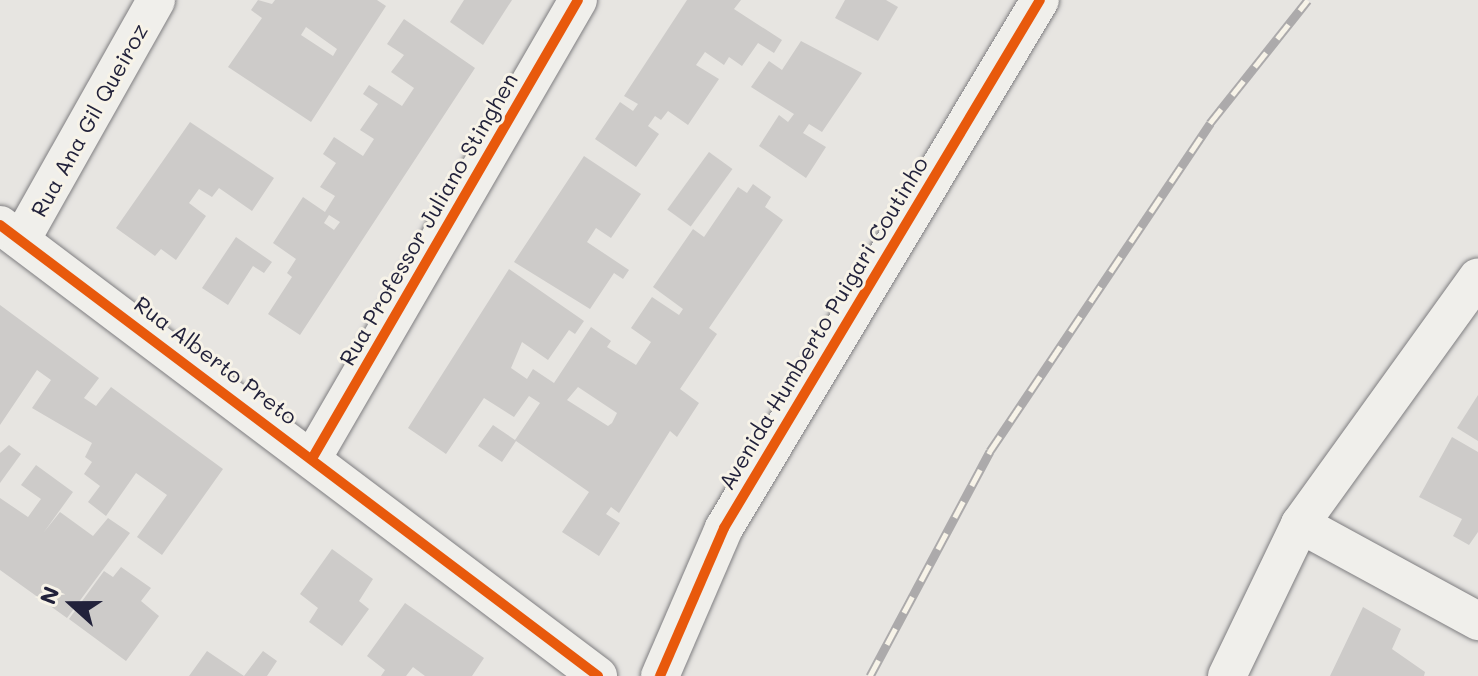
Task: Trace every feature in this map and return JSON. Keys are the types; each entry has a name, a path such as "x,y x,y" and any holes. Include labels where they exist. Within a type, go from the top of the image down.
{"street":[{"name":"Rua Ana Gil Queiroz","path":"10,232 156,0"},
{"name":"Rua Professor Juliano Stinghen","path":"313,457 578,0"},
{"name":"Avenida Humberto Puigari Coutinho","path":"660,676 724,528 1040,0"},
{"name":"Rua Alberto Preto","path":"10,232 313,457 598,676"},
{"path":"1227,676 1300,524 1478,277"},
{"path":"1300,524 1478,621"}],"building":[{"path":"258,0 272,4 275,0 377,0 386,6 311,122 228,67 262,18 251,10","holes":["306,27 337,49 333,56 301,35"]},
{"path":"464,0 512,0 483,45 450,22"},
{"path":"687,0 741,0 734,9 782,40 774,53 758,43 742,66 729,57 724,65 705,52 696,65 719,79 688,125 668,111 661,120 655,116 648,126 659,134 636,167 595,139 620,102 633,111 638,104 624,96"},
{"path":"845,0 886,0 898,7 878,41 835,18"},
{"path":"404,19 475,68 300,335 268,314 292,277 287,273 296,259 273,243 303,197 325,212 335,196 320,187 336,163 323,154 334,137 363,156 374,139 360,130 378,104 363,94 369,85 402,106 414,88 391,72 404,55 387,44","holes":["329,215 340,222 334,230 324,223"]},
{"path":"801,41 862,73 822,132 809,124 803,133 826,147 806,178 759,146 779,115 788,122 794,114 751,87 769,61 782,70"},
{"path":"190,122 274,178 252,211 219,188 212,197 199,189 189,203 206,216 176,260 161,249 155,256 116,228"},
{"path":"709,152 732,169 691,226 667,209"},
{"path":"584,156 641,194 611,238 596,228 587,242 629,270 623,279 614,273 590,309 514,262"},
{"path":"753,184 771,197 765,207 783,220 709,328 717,334 680,389 699,403 677,437 670,431 619,513 611,507 606,514 620,523 599,556 562,532 589,492 516,441 502,462 478,446 493,425 515,440 540,403 529,396 514,417 484,398 446,454 408,428 509,269 584,321 575,334 569,330 548,360 522,342 511,368 527,379 533,369 554,383 591,327 611,341 607,347 636,365 651,342 631,328 652,297 679,315 683,309 653,287 693,229 704,237 738,187 747,193","holes":["578,387 617,413 608,426 567,400"]},
{"path":"236,237 272,262 264,273 253,266 228,305 202,288"},
{"path":"0,305 99,378 84,398 96,406 111,387 223,469 162,555 137,537 167,495 136,473 106,516 88,502 100,486 84,474 92,462 85,457 92,443 32,408 51,380 37,370 0,425"},
{"path":"1478,395 1478,441 1457,428"},
{"path":"1452,437 1478,452 1478,532 1469,545 1453,536 1462,519 1419,497"},
{"path":"9,445 21,454 0,483 0,453"},
{"path":"36,465 73,492 44,532 60,512 93,536 108,518 130,533 67,618 0,570 0,498 28,517 41,499 21,485"},
{"path":"332,549 373,579 359,601 369,609 342,646 309,622 318,608 300,594"},
{"path":"121,567 151,588 141,601 159,616 126,661 69,619 104,571 113,577"},
{"path":"405,603 484,658 472,676 425,676 413,667 406,676 381,676 385,670 367,656"},
{"path":"1363,607 1401,629 1392,649 1425,672 1424,676 1330,676"},
{"path":"207,651 244,676 189,676"},
{"path":"263,651 277,661 267,676 244,676"}],"railway":[{"path":"870,676 990,451 1210,123 1308,0"}],"cycle path":[{"path":"313,457 578,0"},
{"path":"660,676 724,528 1040,0"},
{"path":"0,225 598,676"}]}
